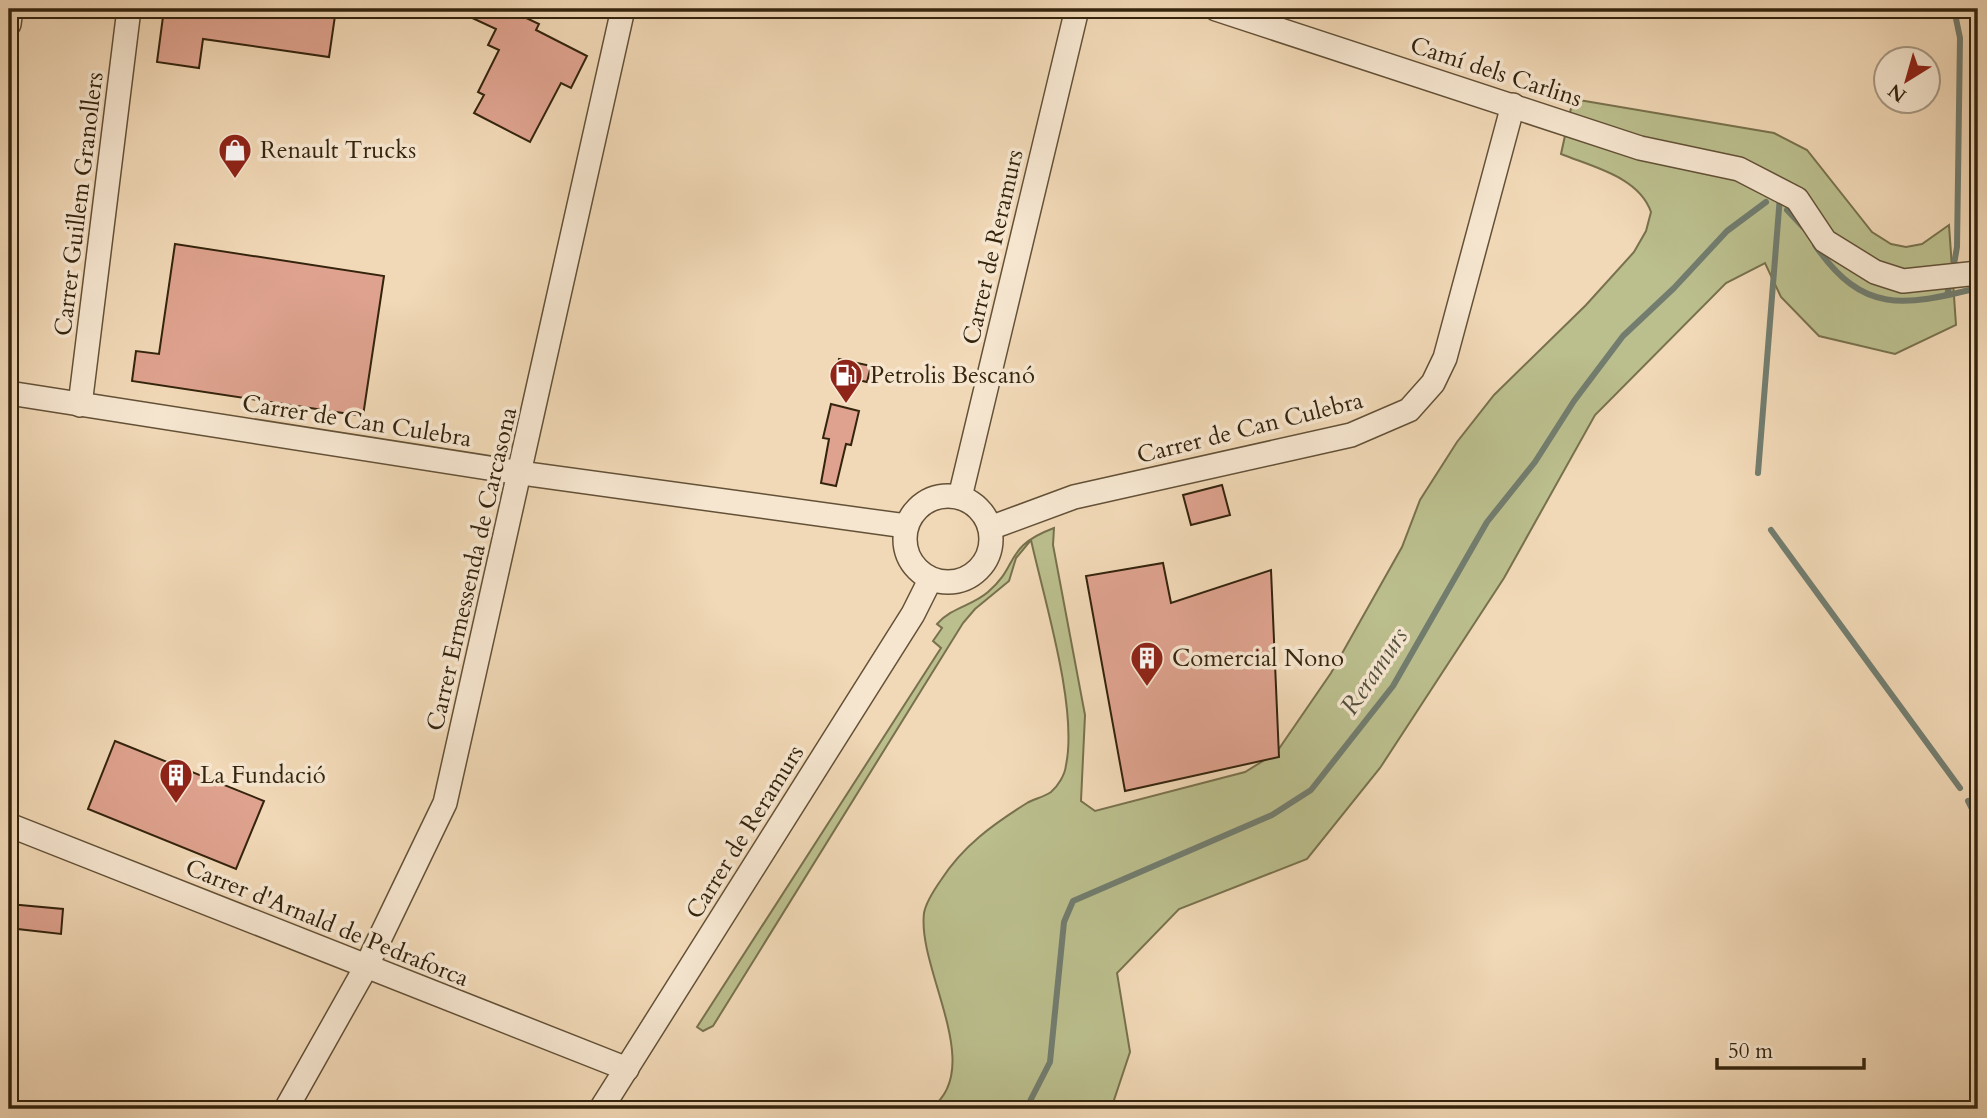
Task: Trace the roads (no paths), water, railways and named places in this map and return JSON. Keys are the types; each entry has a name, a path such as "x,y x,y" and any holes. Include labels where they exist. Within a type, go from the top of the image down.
{"street":[{"path":"9,24 10,9"},
{"name":"Carrer Guillem Granollers","path":"80,405 129,9"},
{"name":"Carrer Ermessenda de Carcasona","path":"286,1109 366,967 445,803 623,9"},
{"name":"Carrer de Reramurs","path":"960,497 1077,9"},
{"name":"Camí dels Carlins","path":"1216,9 1640,148 1739,169 1797,199 1825,241 1875,272 1903,281 1977,273"},
{"name":"Carrer de Can Culebra","path":"990,528 1074,497 1351,435 1409,410 1433,383 1445,358 1513,105"},
{"name":"Carrer de Can Culebra","path":"9,393 521,473 906,526"},
{"path":"944,496 960,497 981,510 990,528 986,561 968,579 951,583 930,580 909,561 903,546 906,526 922,504 944,496"},
{"name":"Carrer de Reramurs","path":"601,1109 913,614 930,580"},
{"name":"Carrer d'Arnald de Pedraforca","path":"9,825 627,1069"}],"waterway":[{"path":"1953,270 1957,247 1960,38 1954,9"},
{"path":"1758,473 1780,196"},
{"name":"Reramurs","path":"1026,1109 1050,1062 1064,922 1073,901 1272,815 1311,790 1393,686 1487,522 1535,462 1574,401 1623,336 1674,288 1727,231 1766,202"},
{"name":"Reramurs","path":"1787,210 1803,227"},
{"name":"Reramurs","path":"1815,245 1850,284 1887,300 1928,299 1978,288"},
{"path":"1947,295 1951,280"},
{"path":"1771,530 1960,788"},
{"path":"1968,801 1978,821"}],"place":[{"name":"Renault Trucks","path":"235,180"},
{"name":"Petrolis Bescanó","path":"846,405"},
{"name":"Comercial Nono","path":"1147,688"},
{"name":"La Fundació","path":"176,805"}]}
